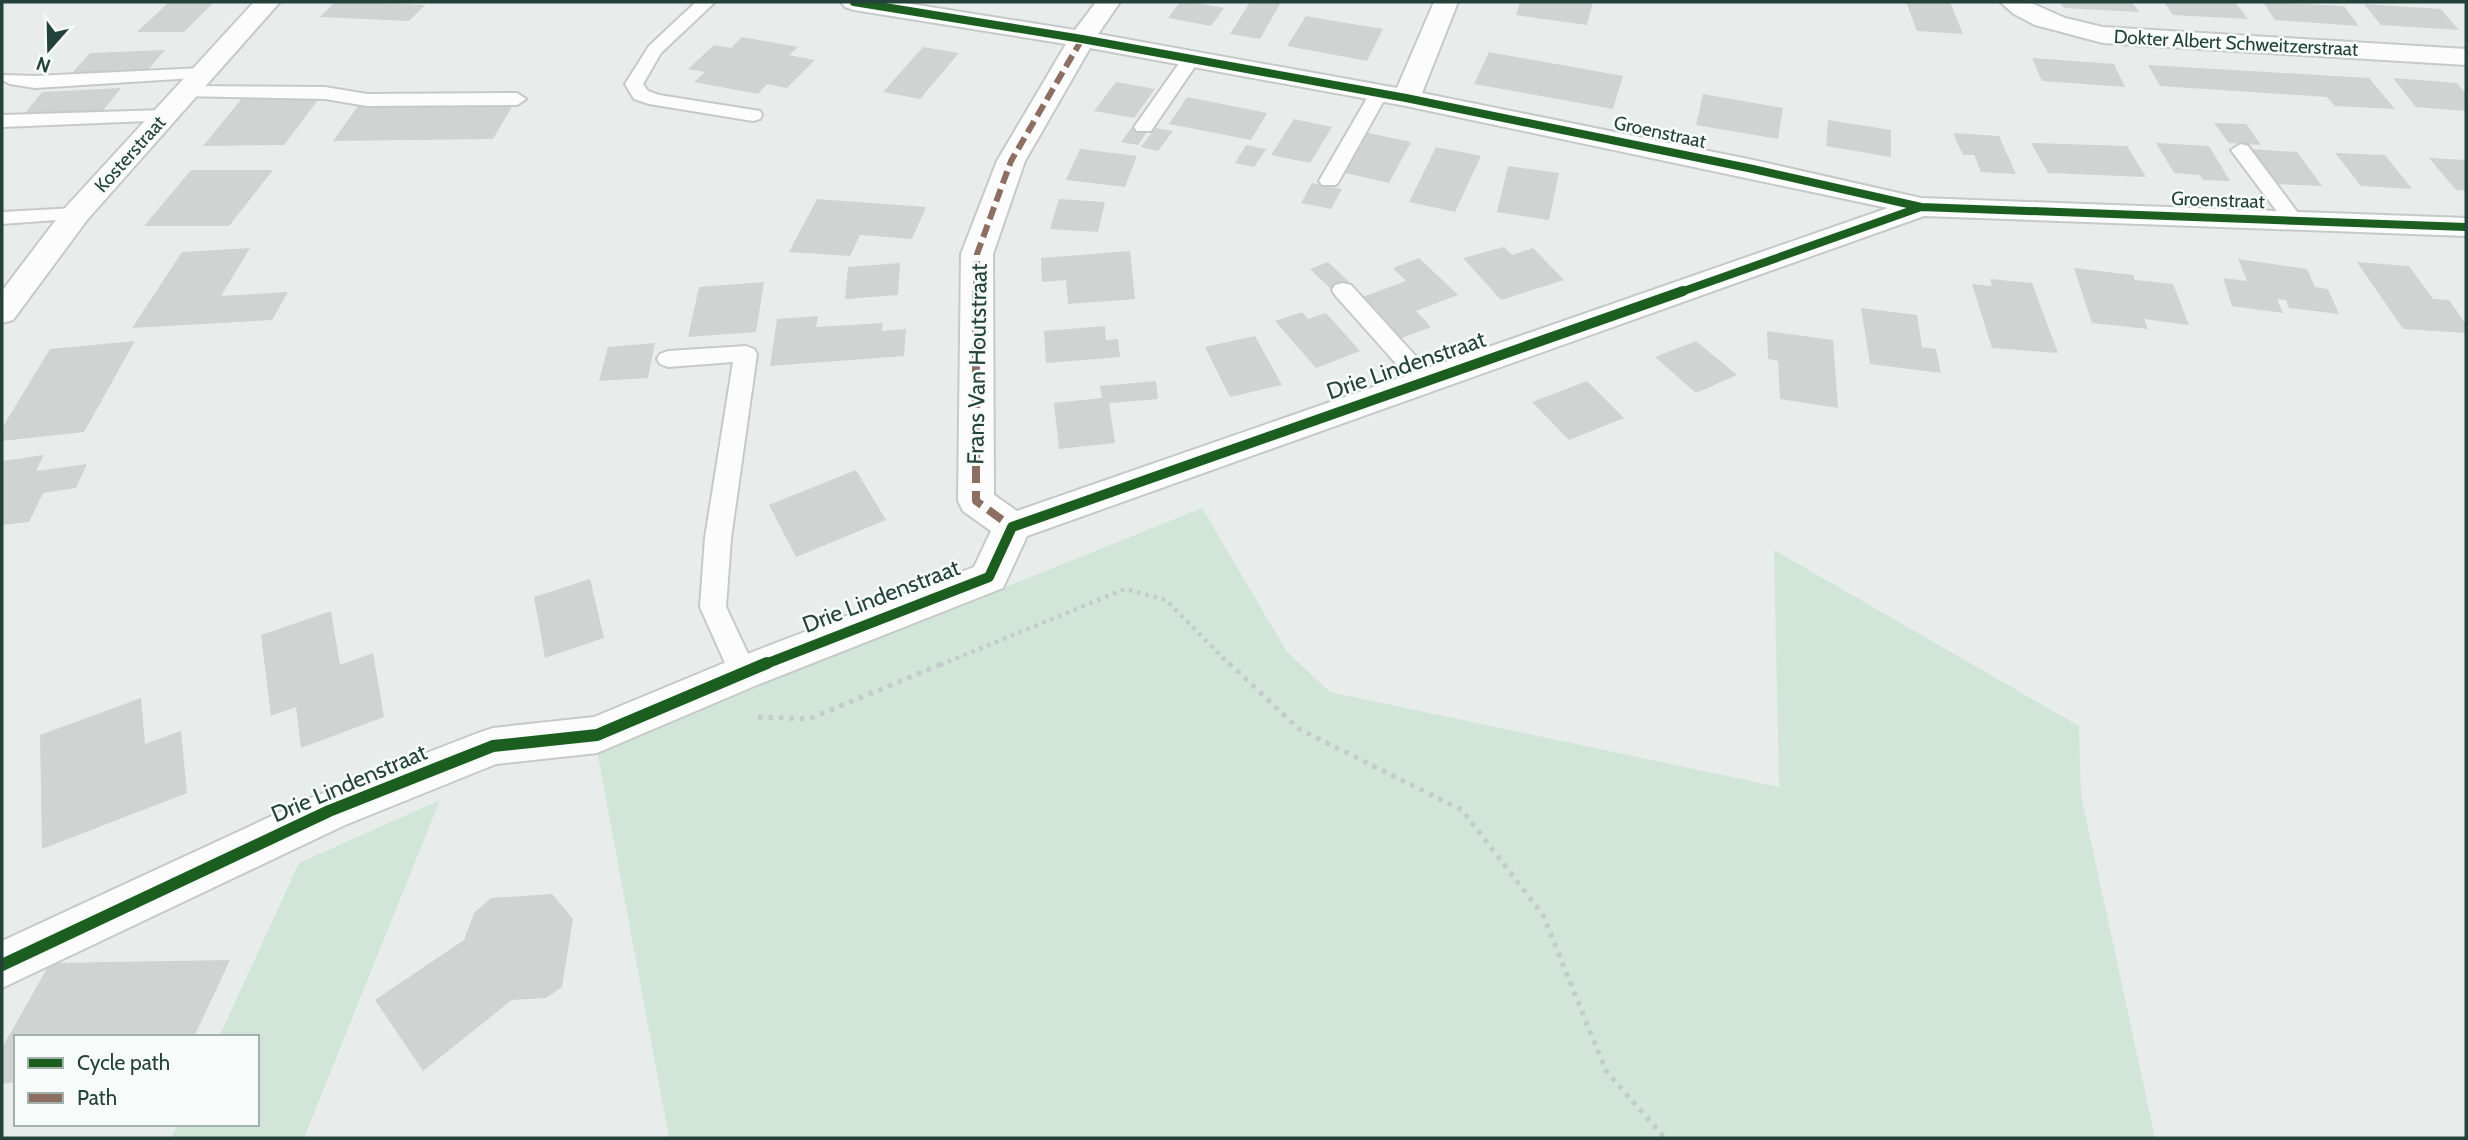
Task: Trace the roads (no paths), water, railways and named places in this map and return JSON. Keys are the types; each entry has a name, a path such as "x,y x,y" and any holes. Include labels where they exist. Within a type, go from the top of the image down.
{"street":[{"name":"Kosterstraat","path":"3,311 76,214 267,2"},
{"name":"Groenstraat","path":"854,2 1082,39 1393,96 1753,169 1921,207 2466,227"},
{"path":"1082,39 1108,2"},
{"path":"1393,96 1446,2"},
{"name":"Dokter Albert Schweitzerstraat","path":"2013,2 2023,9 2071,29 2103,35 2466,57"},
{"name":"Frans Van Houtstraat","path":"1012,527 976,501 977,254 1011,161 1082,39"},
{"name":"Drie Lindenstraat","path":"2,965 330,811 493,746 597,735 743,673 989,577 1012,527 1921,207"}],"lane":[{"path":"706,2 669,36 638,71 634,84 640,95 656,100 753,115"},
{"path":"1164,126 1200,60"},
{"path":"1144,127 1200,60"},
{"path":"10,79 35,82 194,83 325,93 366,100 517,99"},
{"path":"1329,181 1393,96"},
{"path":"2,121 165,116"},
{"path":"2241,150 2294,221"},
{"path":"2,218 76,214"},
{"path":"1343,290 1424,380"},
{"path":"668,359 746,354 718,538 713,607 743,673"}]}
